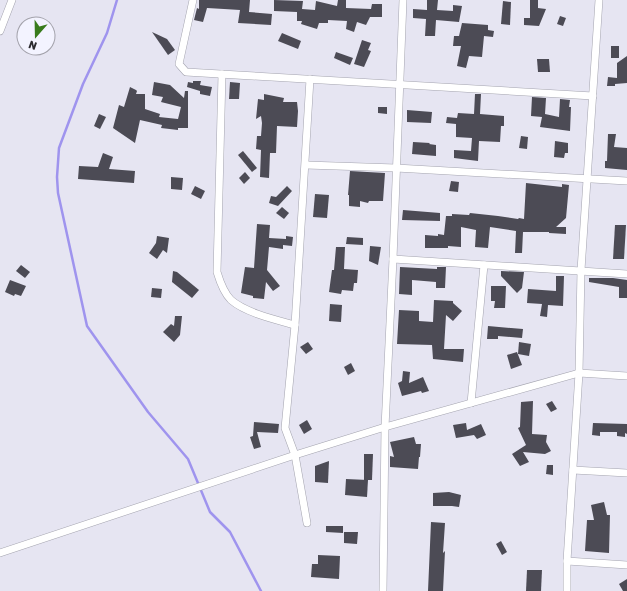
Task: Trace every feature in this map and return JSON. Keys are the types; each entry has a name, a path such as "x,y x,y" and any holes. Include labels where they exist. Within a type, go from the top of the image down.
{"street":[{"path":"0,30 12,0"},
{"path":"193,0 179,64 186,72 593,96"},
{"path":"382,591 385,427 403,0"},
{"path":"567,591 567,561 579,373 582,270 599,0"},
{"path":"222,74 217,272 222,287 232,300 262,316 296,325"},
{"path":"306,523 295,455 285,428 296,325 310,79"},
{"path":"306,165 396,168 627,181"},
{"path":"393,259 627,274"},
{"path":"471,403 484,265"},
{"path":"0,553 295,455 385,427 579,373 627,376"},
{"path":"573,470 627,473"},
{"path":"567,561 627,565"}],"building":[{"path":"199,0 250,0 249,12 272,14 271,25 238,23 240,10 207,8 203,22 194,20 197,8 199,9"},
{"path":"274,0 303,1 302,9 315,10 316,1 337,6 338,0 346,0 346,8 371,9 372,4 382,4 382,17 370,17 366,25 357,22 354,32 346,29 347,21 328,20 328,23 319,23 317,29 301,24 302,21 297,21 297,12 274,11"},
{"path":"427,0 438,0 437,10 453,11 453,5 462,6 459,22 436,20 435,36 425,36 426,19 413,18 413,9 427,10"},
{"path":"530,0 538,0 538,8 546,9 539,26 524,25 524,18 530,18"},
{"path":"503,1 511,2 510,25 501,24"},
{"path":"560,16 566,18 563,26 557,24"},
{"path":"462,23 488,25 488,30 494,31 493,37 484,36 482,57 469,56 466,68 457,66 461,46 453,46 454,36 459,36"},
{"path":"152,32 167,39 175,50 168,55"},
{"path":"282,33 301,41 298,49 278,41"},
{"path":"362,40 371,43 368,50 371,51 364,67 354,64"},
{"path":"611,46 619,46 619,58 611,58"},
{"path":"336,52 353,58 350,65 334,58"},
{"path":"627,56 627,83 607,86 608,77 617,78 617,63"},
{"path":"537,59 549,59 550,72 538,72"},
{"path":"193,81 201,81 200,85 212,87 210,96 200,94 200,91 187,87 188,82 193,83"},
{"path":"154,82 170,85 184,98 185,91 188,91 188,128 178,128 178,130 161,128 162,125 140,120 135,143 113,128 119,105 124,107 130,87 137,91 136,94 145,94 145,109 160,114 159,117 178,119 181,107 161,102 163,97 152,95"},
{"path":"230,82 240,83 239,99 229,99"},
{"path":"264,94 284,98 283,102 297,102 298,111 297,127 277,126 276,153 270,153 269,178 260,177 261,150 256,149 257,136 261,136 262,123 261,116 256,119 258,99 264,100"},
{"path":"475,94 481,94 480,114 504,116 504,126 501,126 500,142 479,141 478,161 454,158 454,150 471,151 472,138 456,137 456,124 446,123 447,117 457,118 458,113 474,114"},
{"path":"532,97 546,98 545,114 559,117 560,99 570,100 570,131 540,127 542,117 531,116"},
{"path":"378,107 387,107 387,114 378,113"},
{"path":"407,110 432,112 431,123 407,122"},
{"path":"99,114 106,117 100,129 94,126"},
{"path":"608,134 616,134 614,147 627,148 627,170 605,168 605,161 607,161"},
{"path":"521,136 528,137 527,149 519,148"},
{"path":"555,141 568,143 568,153 565,153 564,158 554,157"},
{"path":"413,142 430,143 429,144 436,145 436,156 412,154"},
{"path":"243,151 257,168 252,172 238,155"},
{"path":"103,153 113,157 109,169 135,171 134,183 78,179 79,166 98,167"},
{"path":"350,171 385,173 383,201 369,201 368,203 360,201 360,207 349,206 348,195"},
{"path":"245,172 250,178 244,184 239,178"},
{"path":"171,177 183,178 182,190 171,189"},
{"path":"451,181 459,182 458,192 449,191"},
{"path":"526,183 562,187 562,184 569,185 566,218 556,227 566,227 566,234 549,232 523,232 522,253 515,253 516,231 490,227 488,248 475,247 476,230 461,227 461,247 448,246 448,248 425,248 425,235 444,235 446,216 452,216 452,214 469,215 470,213 524,219"},
{"path":"195,186 205,191 201,199 191,194"},
{"path":"287,186 292,191 278,206 269,203 271,196 276,197"},
{"path":"315,194 329,195 327,218 313,217"},
{"path":"282,207 289,213 284,219 276,213"},
{"path":"403,210 440,213 440,221 402,220"},
{"path":"257,224 270,225 269,238 286,239 286,236 293,237 292,246 283,245 283,249 269,247 267,270 280,286 273,291 266,282 264,299 253,298 253,296 241,293 245,267 254,268"},
{"path":"615,225 626,225 624,259 613,259"},
{"path":"157,236 169,238 167,253 163,250 157,259 149,253 156,243"},
{"path":"347,237 363,238 363,245 346,244"},
{"path":"370,246 381,247 378,265 369,261"},
{"path":"336,247 345,247 344,269 358,270 357,283 354,283 353,291 342,290 341,294 329,292 332,270 334,270"},
{"path":"21,265 30,272 25,278 16,271"},
{"path":"400,267 437,269 437,267 446,267 445,288 436,288 436,282 412,280 412,295 399,294"},
{"path":"173,271 177,272 199,290 192,298 172,282"},
{"path":"501,271 524,272 522,288 517,293 501,276"},
{"path":"556,276 564,276 563,306 548,305 547,317 540,316 542,304 527,303 528,289 556,291"},
{"path":"589,278 613,278 627,280 627,298 619,298 619,287 589,282"},
{"path":"10,280 26,286 21,296 15,294 14,296 5,292"},
{"path":"491,286 506,286 505,308 494,308 495,301 491,301"},
{"path":"152,288 162,289 161,298 151,297"},
{"path":"434,300 453,301 453,303 462,311 453,321 446,315 444,349 464,349 463,362 433,359 432,345 397,344 399,310 419,311 419,321 433,322"},
{"path":"330,304 342,305 341,322 329,321"},
{"path":"175,316 182,316 180,335 174,342 163,332 171,324 174,326"},
{"path":"488,326 523,329 522,338 498,336 498,339 487,339"},
{"path":"308,342 313,349 306,354 300,347"},
{"path":"519,342 531,344 529,356 518,354"},
{"path":"517,352 522,365 511,369 507,355"},
{"path":"351,363 355,371 348,375 344,367"},
{"path":"403,371 410,372 409,383 423,377 429,391 422,393 421,391 402,396 398,383 402,381"},
{"path":"533,401 532,434 547,435 546,442 551,451 545,454 523,452 529,462 520,466 512,454 526,445 518,428 520,427 521,402"},
{"path":"552,401 557,409 551,412 546,404"},
{"path":"307,420 312,429 304,434 299,425"},
{"path":"254,422 279,424 278,433 257,432 261,447 254,449 250,437 253,436"},
{"path":"466,423 467,430 481,424 486,435 477,439 474,435 456,438 453,425"},
{"path":"593,423 627,424 627,434 625,433 625,437 617,436 617,432 600,432 600,436 592,435"},
{"path":"414,437 416,444 421,444 418,469 390,467 390,456 394,457 390,442"},
{"path":"364,454 373,454 372,480 364,480"},
{"path":"329,461 328,483 315,482 315,466"},
{"path":"547,465 553,465 553,475 546,474"},
{"path":"346,479 368,480 367,497 345,495"},
{"path":"449,492 461,495 459,507 433,506 433,493"},
{"path":"604,502 607,515 610,515 609,553 585,551 587,520 594,520 591,505"},
{"path":"431,522 445,523 443,591 428,591"},
{"path":"326,526 343,526 343,533 326,532"},
{"path":"344,532 358,532 357,544 344,543"},
{"path":"501,541 507,552 502,555 496,544"},
{"path":"318,555 340,556 339,579 311,577 312,564 318,564"},
{"path":"527,570 542,570 541,591 526,591"},
{"path":"627,579 627,591 623,591 619,584"}],"waterway":[{"path":"117,0 107,33 83,84 59,148 57,177 58,193 87,326 148,412 188,459 210,512 230,532 261,591"}]}
